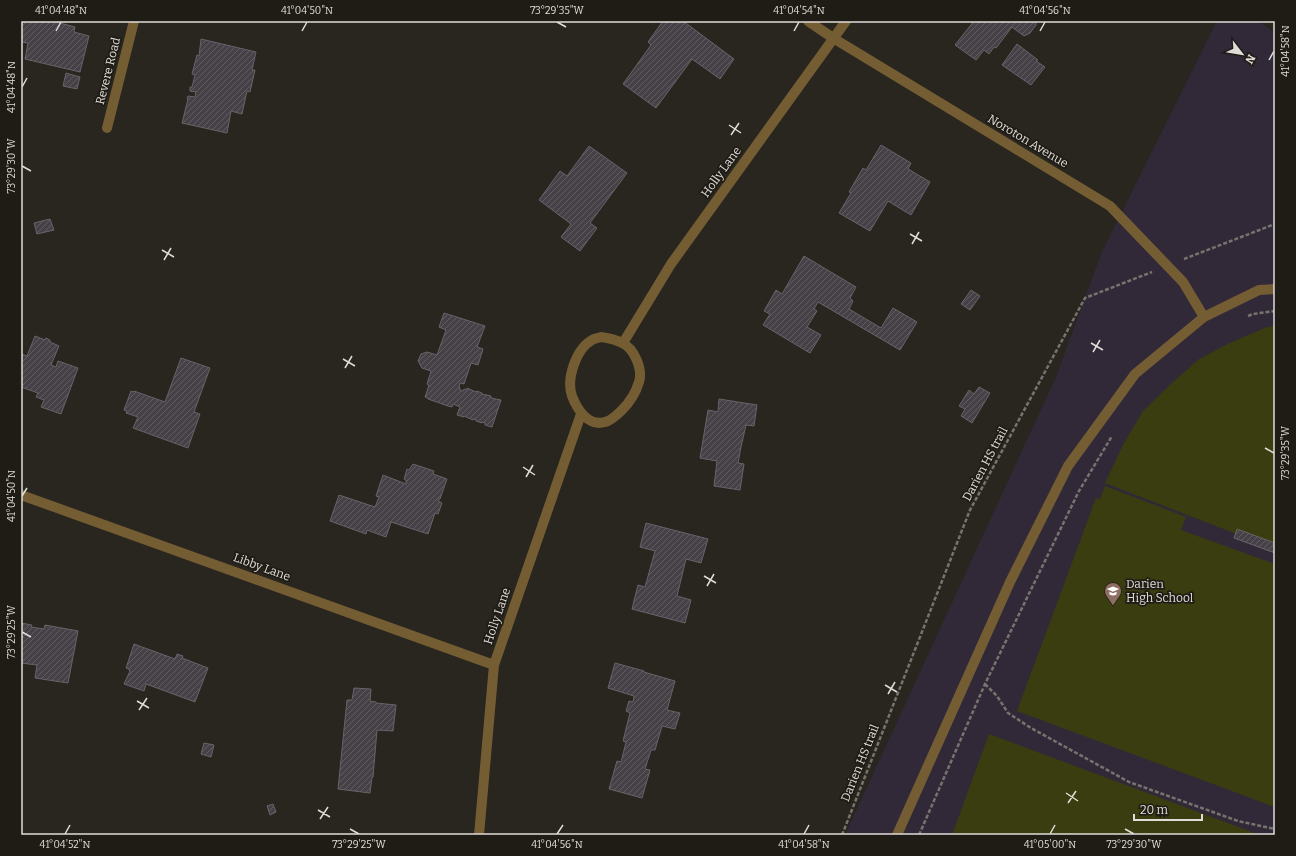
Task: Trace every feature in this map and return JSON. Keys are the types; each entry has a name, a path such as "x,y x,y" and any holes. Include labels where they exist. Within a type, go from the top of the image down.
{"street":[{"name":"Revere Road","path":"107,128 134,21"},
{"name":"Noroton Avenue","path":"808,21 833,38 1110,206 1183,282 1204,317"},
{"name":"Holly Lane","path":"623,343 670,264 846,21"},
{"path":"898,835 1010,582 1068,466 1135,374 1204,317 1259,290 1275,290"},
{"path":"601,337 623,343 634,353 638,365 640,380 628,404 617,415 605,422 596,422 581,414 575,404 571,392 571,376 576,360 583,348 593,340 601,337"},
{"name":"Holly Lane","path":"479,835 494,664 581,414"},
{"name":"Libby Lane","path":"21,494 494,664"}],"path":[{"name":"Darien HS trail","path":"842,835 970,510 1085,298 1275,224"},
{"path":"1246,317 1253,314 1275,311"},
{"path":"919,835 985,684 1079,491 1116,431"},
{"path":"985,684 997,696 1008,713 1031,728 1129,782 1238,821 1275,830"}],"shaded area":[{"name":"Darien High School","path":"1217,21 1258,21 1275,33 1275,835 845,835 1056,377 1101,254"}],"green space":[{"path":"1275,326 1275,549 1105,483 1123,445 1143,411 1172,383 1199,359 1230,343 1267,327"},
{"path":"1105,486 1186,517 1181,530 1275,564 1275,807 1017,711 1096,498 1100,499"},
{"path":"989,734 1260,835 952,835"}],"building":[{"path":"21,21 56,22 75,27 74,32 89,36 80,72 25,59 28,43 21,42"},
{"path":"663,21 683,21 734,59 720,79 692,59 656,108 623,84 651,45 648,42"},
{"path":"974,21 1036,21 1036,25 1030,33 1024,36 1012,27 996,48 994,47 989,54 984,50 976,60 955,45"},
{"path":"201,39 256,52 252,70 255,70 250,92 247,91 242,114 231,111 227,133 182,123 188,96 195,97 196,92 190,91 190,87 192,87 195,75 192,74 197,55 199,56"},
{"path":"1017,44 1045,67 1031,85 1002,65"},
{"path":"66,73 80,77 77,89 63,86"},
{"path":"881,145 911,163 908,169 930,182 911,215 888,201 870,231 839,213 863,168 866,170"},
{"path":"589,146 627,173 590,223 597,228 580,251 561,237 571,224 539,200 560,171 567,176"},
{"path":"50,219 54,230 37,234 34,223"},
{"path":"804,256 856,287 850,298 853,301 849,309 881,328 893,308 917,322 900,350 818,302 814,309 817,311 807,327 821,335 810,353 763,325 770,314 764,311 776,290 782,294"},
{"path":"971,290 980,296 970,310 961,304"},
{"path":"444,313 485,326 477,347 483,349 478,365 471,363 464,384 460,383 459,388 463,391 467,388 491,396 491,398 501,400 492,427 485,425 485,423 457,415 460,407 453,404 452,407 448,406 425,397 431,371 422,368 418,361 421,354 427,352 437,355 446,330 439,327"},
{"path":"35,336 45,340 46,338 50,340 50,342 59,346 51,365 56,367 58,361 78,368 61,414 41,407 44,400 36,397 38,393 21,387 21,354 27,356"},
{"path":"181,358 210,368 194,412 200,414 188,448 133,428 138,417 126,413 127,411 124,410 131,391 165,402"},
{"path":"979,387 990,393 972,423 961,416 965,409 959,406 969,390 974,394"},
{"path":"719,399 757,405 754,426 746,425 741,447 738,463 744,464 740,490 714,486 717,461 700,458 708,410 718,412"},
{"path":"413,464 434,471 433,474 447,479 438,501 442,503 438,514 435,513 428,534 391,522 386,537 367,530 366,534 330,521 339,495 375,507 379,497 376,496 383,475 406,484 406,480 404,479 407,469 409,470"},
{"path":"646,523 708,539 701,563 686,559 677,596 691,600 685,623 632,609 638,585 645,587 655,551 640,547"},
{"path":"1237,529 1275,543 1275,553 1234,538"},
{"path":"21,623 32,625 31,627 44,629 45,625 78,631 68,683 35,678 37,665 21,663"},
{"path":"134,644 175,659 177,654 183,656 182,658 208,668 195,702 146,684 144,691 124,684 130,671 126,668"},
{"path":"615,663 675,681 667,710 680,713 675,729 662,726 655,750 651,750 645,769 650,770 642,798 609,789 617,761 621,762 626,742 623,741 630,713 626,711 629,701 633,702 634,696 608,688"},
{"path":"354,688 371,689 370,701 396,705 393,731 377,730 373,777 370,793 338,789 347,700 352,700"},
{"path":"204,743 214,745 211,757 201,754"},
{"path":"273,804 276,812 270,815 267,806"}],"place":[{"name":"Darien High School","path":"1113,606"}]}
